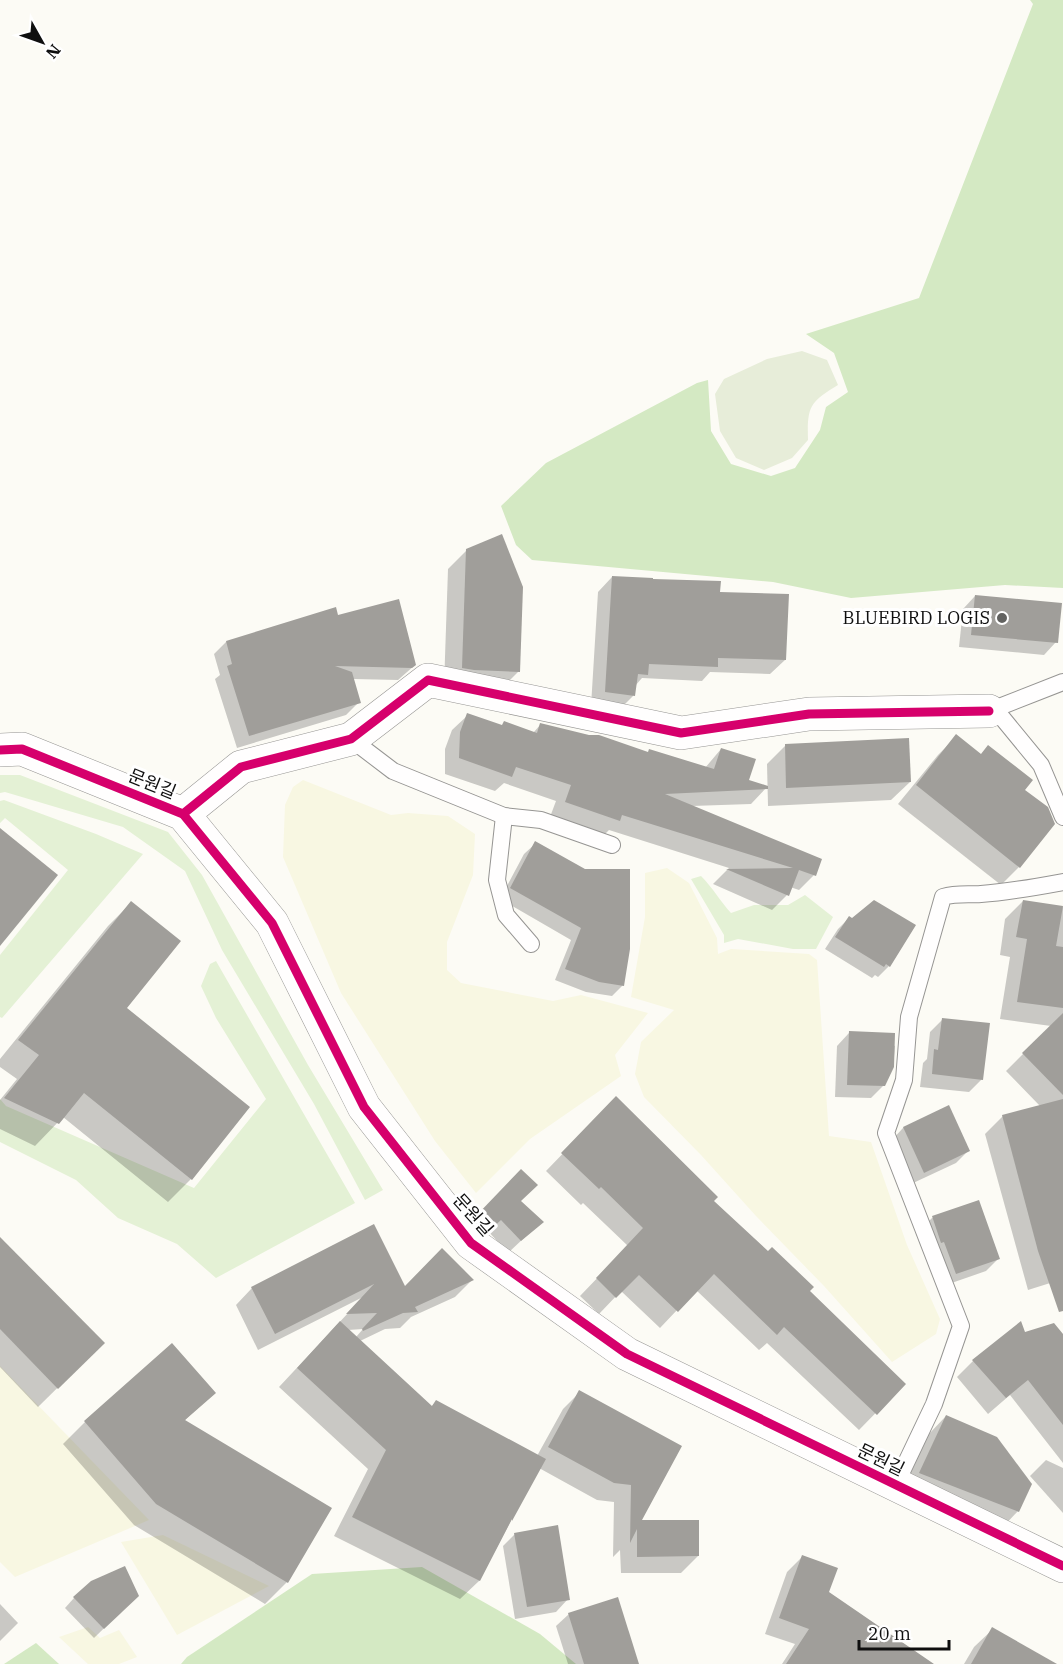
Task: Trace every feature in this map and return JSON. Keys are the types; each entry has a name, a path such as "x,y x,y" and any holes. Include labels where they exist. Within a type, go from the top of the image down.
{"street":[{"path":"183,814 241,766 351,739 428,680 681,733 809,714 992,710"},
{"name":"문원길","path":"0,750 22,749 183,814 272,923 364,1107 471,1243 627,1354 1063,1566"}],"lane":[{"path":"1063,682 992,710 1041,765 1063,817"},
{"path":"351,739 393,771 504,816 541,820 612,845"},
{"path":"504,816 496,880 506,915 531,944"},
{"path":"895,1485 934,1404 961,1326 886,1133 904,1080 909,1017 943,897 954,894 1029,889 1063,882"}],"green space":[{"path":"1030,0 1063,0 1063,588 1005,585 851,598 773,582 532,560 516,545 501,506 546,463 697,383 708,380 711,431 731,464 771,476 795,468 820,430 826,407 848,392 834,353 806,334 919,298 1033,4"},
{"path":"802,351 827,360 838,385 821,396 812,406 808,419 808,440 792,458 764,470 736,458 720,431 715,394 724,379 767,359"},
{"path":"0,775 20,775 168,832 202,875 308,1065 383,1190 365,1200 314,1104 222,950 185,871 123,827 5,792 0,793"},
{"path":"303,780 391,815 408,813 448,816 475,834 473,875 447,942 447,970 461,983 553,1001 581,995 648,1013 615,1055 621,1076 530,1139 476,1193 435,1141 341,993 283,857 285,805 293,787"},
{"path":"4,800 143,854 2,1018 0,1017 0,955 68,870 5,818 0,823 0,801"},
{"path":"667,868 689,883 717,938 718,954 731,949 809,954 817,960 829,1136 871,1142 907,1245 940,1319 936,1334 892,1362 824,1286 644,1097 635,1074 641,1042 674,1010 631,997 645,917 645,873"},
{"path":"701,876 731,913 754,905 788,905 805,895 833,917 816,949 793,949 738,939 724,943 724,935 691,879"},
{"path":"216,961 355,1203 216,1278 177,1244 118,1218 76,1180 0,1142 0,1099 6,1106 194,1188 266,1099 216,1018 201,986 210,964"},
{"path":"0,1366 149,1520 15,1577 0,1562"},
{"path":"163,1535 269,1586 177,1635 121,1542"},
{"path":"422,1567 540,1634 576,1664 181,1664 187,1657 312,1574"},
{"path":"88,1627 100,1638 119,1630 137,1657 119,1664 88,1664 59,1637"},
{"path":"36,1643 59,1664 4,1664"}],"building":[{"path":"502,534 523,587 520,672 462,668 466,549"},
{"path":"612,576 721,581 720,592 789,594 786,660 718,658 718,667 649,664 648,675 638,674 635,696 605,692"},
{"path":"975,595 1062,603 1058,643 971,635"},
{"path":"399,599 416,665 412,668 335,666 352,672 361,703 249,736 227,666 232,664 226,641 336,607 338,615"},
{"path":"467,713 502,725 504,721 537,733 540,723 589,735 599,735 648,752 649,749 714,769 721,748 756,759 749,780 768,786 768,789 665,794 822,859 816,876 799,870 789,896 726,869 793,868 622,815 620,821 565,802 571,785 516,767 512,777 459,758 460,732"},
{"path":"956,734 981,754 988,745 1033,780 1025,790 1048,807 1055,824 1020,868 916,785"},
{"path":"909,738 911,782 786,788 785,744"},
{"path":"0,828 58,875 0,946"},
{"path":"535,841 585,869 630,869 630,949 624,986 599,982 565,969 581,928 510,888"},
{"path":"874,900 916,925 890,967 886,964 884,967 835,937 849,916 852,918"},
{"path":"1023,900 1063,906 1056,946 1063,947 1063,1008 1017,1002 1027,939 1016,937"},
{"path":"131,901 181,941 127,1008 250,1107 192,1180 84,1093 59,1124 4,1098 39,1055 18,1040"},
{"path":"1063,1013 1063,1095 1022,1053"},
{"path":"942,1018 990,1023 983,1080 932,1074 934,1049 938,1050"},
{"path":"849,1031 895,1033 894,1067 885,1086 847,1085"},
{"path":"616,1096 718,1197 714,1201 768,1251 772,1247 814,1287 810,1291 906,1384 877,1415 784,1327 777,1335 714,1274 678,1312 639,1275 616,1298 596,1278 643,1228 601,1187 599,1189 561,1153"},
{"path":"1063,1099 1063,1311 1059,1312 1038,1251 1002,1115"},
{"path":"949,1105 970,1151 924,1173 903,1127"},
{"path":"521,1169 538,1185 521,1201 544,1222 521,1241 501,1220 488,1232 475,1217"},
{"path":"979,1200 1000,1259 956,1274 944,1242 941,1243 932,1216"},
{"path":"374,1224 405,1286 442,1248 474,1280 415,1307 418,1312 403,1313 363,1331 362,1329 377,1313 346,1314 374,1284 275,1334 251,1287"},
{"path":"0,1237 105,1343 58,1389 0,1329"},
{"path":"340,1321 432,1406 436,1400 546,1459 480,1581 352,1517 386,1450 297,1368"},
{"path":"1021,1321 1025,1332 1054,1323 1063,1334 1063,1425 1028,1380 1006,1398 972,1360"},
{"path":"172,1343 216,1393 185,1420 332,1508 288,1583 156,1504 84,1421"},
{"path":"579,1390 682,1446 642,1520 699,1520 699,1556 637,1557 637,1529 630,1543 631,1485 614,1483 548,1447"},
{"path":"946,1415 997,1437 1032,1484 1019,1512 919,1473"},
{"path":"558,1525 570,1600 527,1607 514,1533"},
{"path":"802,1555 838,1568 829,1592 934,1664 786,1664 809,1629 779,1618"},
{"path":"125,1566 139,1596 104,1629 73,1597 91,1581"},
{"path":"618,1597 639,1664 584,1664 568,1613"},
{"path":"992,1627 1057,1664 971,1664"}],"cycle path":[{"path":"183,814 241,767 351,739 428,680 681,733 809,714 989,711"},
{"path":"0,750 22,749 183,814 272,923 364,1107 471,1243 627,1354 1063,1566"}],"place":[{"name":"BLUEBIRD LOGIS","path":"1002,618"}]}
